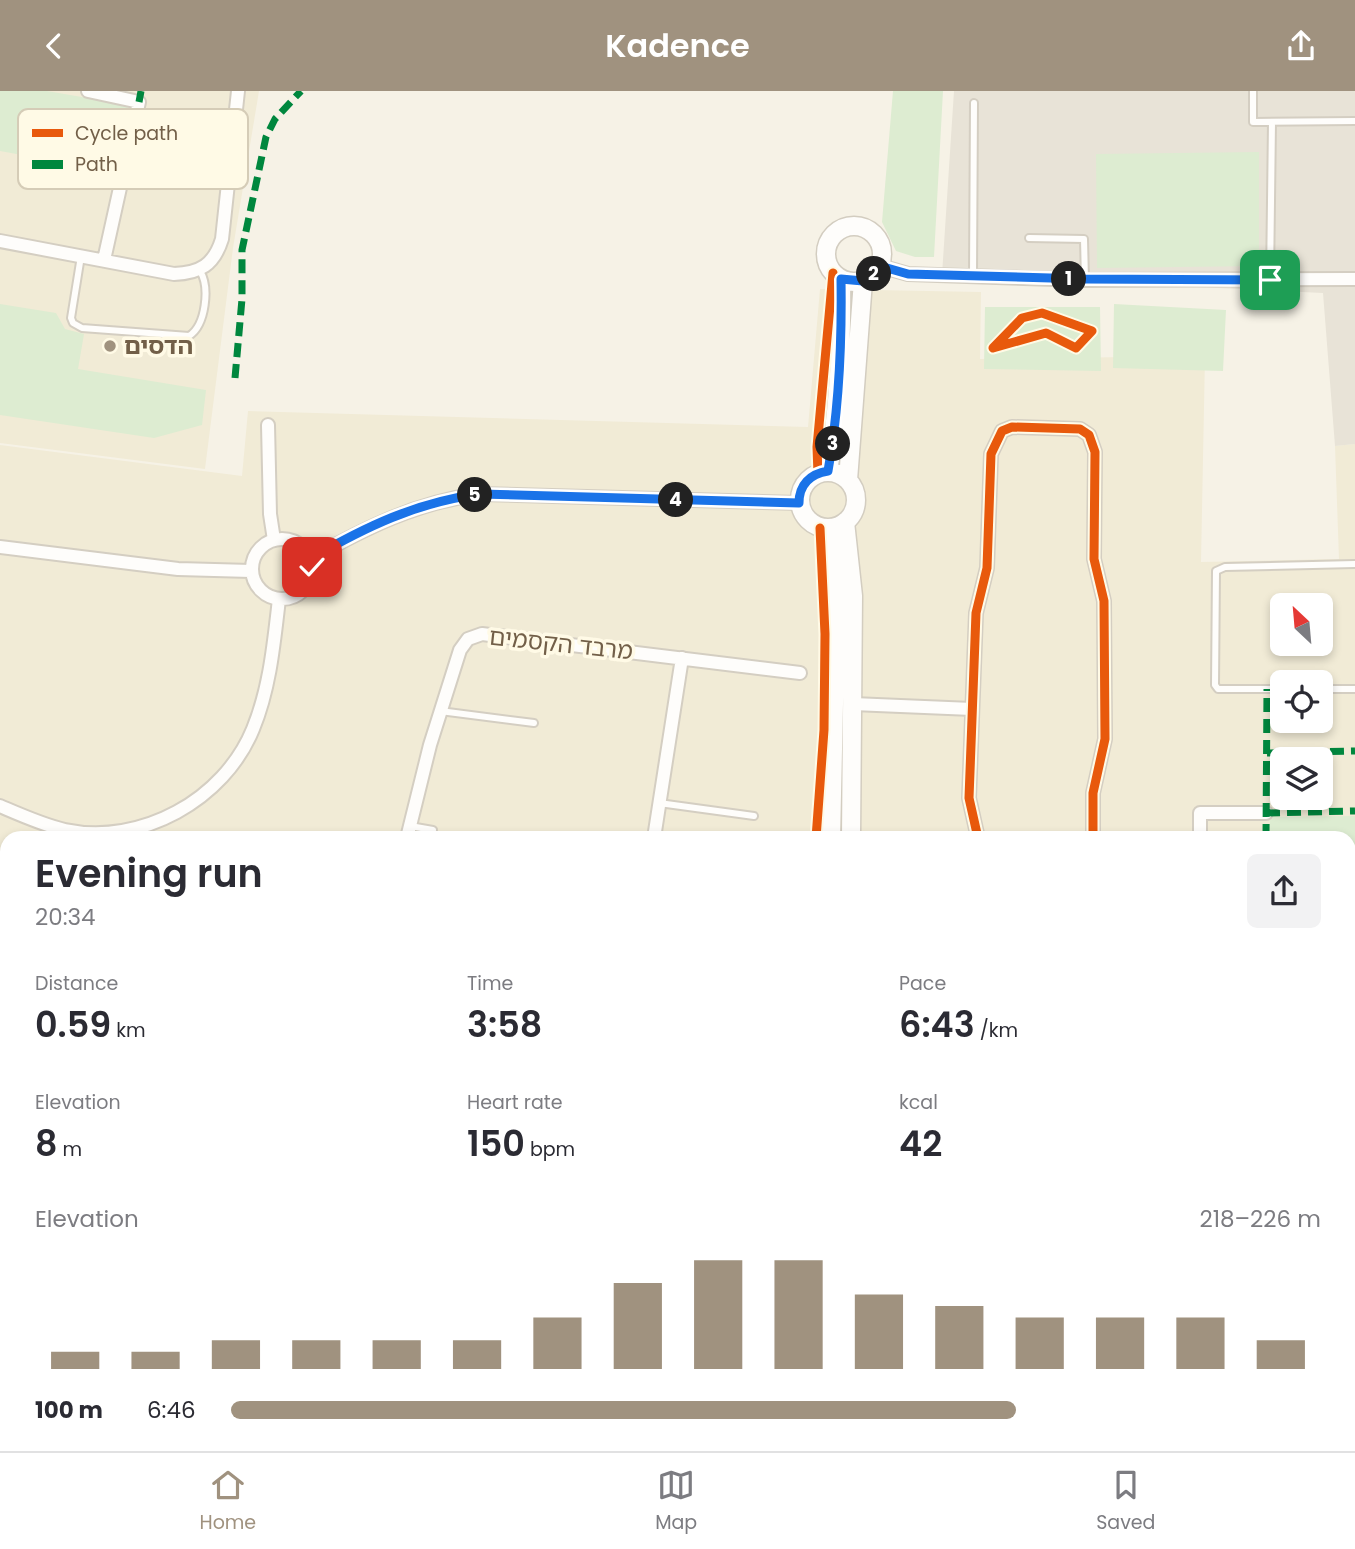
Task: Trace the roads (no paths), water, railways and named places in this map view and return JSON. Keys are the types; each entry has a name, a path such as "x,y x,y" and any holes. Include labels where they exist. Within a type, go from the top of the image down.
{"street":[{"path":"88,91 140,96"},
{"path":"235,109 237,91"},
{"path":"104,260 120,189"},
{"path":"0,241 174,274 200,271 218,253 227,189"},
{"path":"848,480 828,471 811,476 804,483 799,503 811,524 837,525 854,511 855,492 848,480 863,281 880,266 883,254 877,236 860,226 841,228 828,243 825,253 829,268 841,279 863,281"},
{"path":"880,266 908,274 973,276 1085,279 1355,279"},
{"path":"828,471 834,440 842,327 841,279"},
{"path":"268,425 270,514 274,540"},
{"path":"977,831 970,798 975,613 987,568 989,473 996,441 1002,431 1012,426 1080,429 1089,435 1095,452 1094,559 1104,601 1105,739 1093,793 1093,831"},
{"path":"310,559 410,509 443,499 480,494 799,503"},
{"path":"837,525 853,596 851,831"},
{"path":"831,831 837,525"},
{"path":"274,540 294,541 301,545 310,559 311,578 306,587 298,594 279,599 261,591 251,571 257,551 274,540"},
{"path":"0,547 178,569 251,571"},
{"path":"112,831 160,822 217,782 239,757 253,730 265,687 279,599"},
{"name":"מרבד הקסמים","path":"408,831 440,711 460,650 468,639 482,633 800,673"},
{"path":"655,831 682,658"},
{"path":"853,704 972,709"},
{"path":"0,806 66,830 82,831"},
{"path":"1200,831 1200,813 1266,813"}],"lane":[{"path":"1253,91 1253,122 1355,121"},
{"path":"973,276 974,103"},
{"path":"1270,280 1272,122"},
{"path":"1029,238 1084,239 1085,279"},
{"path":"81,256 71,318 73,323 82,328 189,336 201,324 206,281 200,271"},
{"path":"1270,689 1218,689 1215,685 1216,572 1225,567 1355,564"},
{"path":"1333,689 1355,689"},
{"path":"440,711 534,723"},
{"path":"659,803 754,816"},
{"path":"416,831 433,831"}],"place":[{"name":"הדסים","path":"110,346"}]}
